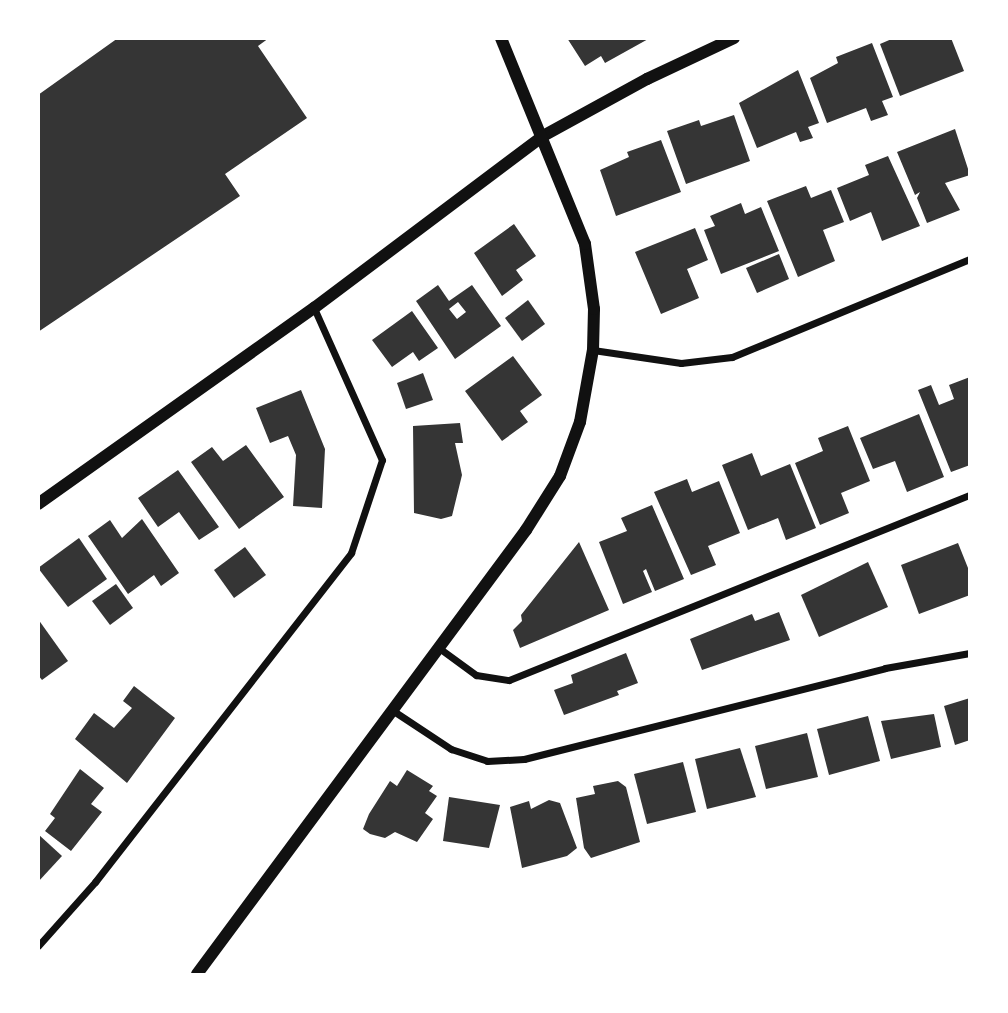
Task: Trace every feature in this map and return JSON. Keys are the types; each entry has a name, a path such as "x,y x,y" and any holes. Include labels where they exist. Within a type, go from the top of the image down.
{"street":[{"path":"197,975 439,648 560,476 580,422 593,350 594,309 585,244 501,38"},
{"path":"38,504 314,308 543,136 627,89 734,38"},
{"path":"593,350 681,363 732,357 970,258"},
{"path":"38,946 95,882 351,553 382,460 314,308"},
{"path":"439,648 476,676 509,680 970,495"},
{"path":"392,710 451,749 487,761 524,759 885,668 970,653"}],"building":[{"path":"118,38 269,38 258,46 307,118 225,174 240,196 38,332 38,95"},
{"path":"567,38 650,38 605,63 601,56 585,66"},
{"path":"894,38 951,38 964,71 900,96 880,44"},
{"path":"872,43 893,97 882,101 888,115 871,121 866,108 827,123 810,78 838,63 836,57"},
{"path":"798,70 819,123 808,127 813,138 800,142 796,132 757,148 739,103"},
{"path":"734,115 750,161 686,184 667,131 699,120 701,126"},
{"path":"955,129 970,175 945,183 960,210 927,223 917,198 920,192 915,195 897,152"},
{"path":"661,140 681,192 616,216 600,170 629,157 627,152"},
{"path":"888,156 920,226 882,241 871,212 850,221 837,188 869,175 865,165"},
{"path":"806,186 811,198 831,190 844,222 823,230 835,261 798,277 767,201"},
{"path":"741,203 745,214 761,207 779,251 721,274 704,230 715,226 710,216"},
{"path":"514,224 536,256 516,270 523,280 502,296 474,253"},
{"path":"695,228 708,260 687,269 699,298 661,314 635,252"},
{"path":"779,254 789,279 757,293 746,268"},
{"path":"438,285 449,301 472,285 501,326 455,359 416,301","holes":["458,302 466,312 457,319 449,309"]},
{"path":"528,300 545,324 522,341 505,318"},
{"path":"412,311 438,348 419,361 413,352 392,367 372,340"},
{"path":"513,356 542,395 520,411 528,422 502,441 465,391"},
{"path":"423,373 433,400 406,409 397,383"},
{"path":"970,377 970,465 951,472 918,390 931,385 939,405 954,399 949,385"},
{"path":"301,390 325,449 322,508 293,506 296,455 288,436 270,443 256,408"},
{"path":"919,414 944,477 907,492 895,461 873,469 860,438"},
{"path":"460,423 463,443 455,443 462,475 452,516 441,519 414,513 413,426"},
{"path":"848,426 870,481 841,493 849,513 820,525 795,463 823,451 818,438"},
{"path":"246,445 284,497 239,529 191,462 212,447 223,461"},
{"path":"752,453 761,476 790,464 816,528 786,540 778,518 748,530 722,465"},
{"path":"178,470 219,527 199,540 179,512 158,527 138,498"},
{"path":"687,479 692,492 719,481 740,533 708,546 716,565 691,575 654,492"},
{"path":"652,505 684,579 655,591 646,569 643,571 652,592 623,604 599,542 627,531 621,518"},
{"path":"142,519 179,573 161,586 154,575 128,594 88,536 110,520 122,538"},
{"path":"79,538 107,579 68,607 38,568"},
{"path":"579,542 609,610 520,648 513,630 522,621 521,615"},
{"path":"958,543 970,573 970,595 919,614 901,565"},
{"path":"245,547 266,575 234,598 214,570"},
{"path":"868,562 888,607 819,637 801,595"},
{"path":"116,584 133,608 110,625 92,601"},
{"path":"779,612 790,640 702,670 690,639 752,614 755,621"},
{"path":"38,619 68,661 42,680 38,675"},
{"path":"626,653 638,683 617,691 619,695 564,715 554,690 573,683 571,675"},
{"path":"134,686 175,718 127,783 75,739 94,713 114,728 132,708 123,701"},
{"path":"970,698 970,740 955,745 944,706"},
{"path":"934,714 941,747 891,759 881,721"},
{"path":"868,716 880,761 829,775 817,729"},
{"path":"807,733 818,777 766,789 755,746"},
{"path":"740,748 756,797 707,809 695,759"},
{"path":"683,762 696,812 647,824 634,774"},
{"path":"80,769 104,788 91,804 102,812 71,851 45,831 55,818 50,814"},
{"path":"407,770 433,786 429,791 437,796 425,813 433,819 417,842 395,832 385,838 370,834 363,829 369,814 390,781 397,786"},
{"path":"618,781 626,787 640,842 591,858 584,848 576,798 595,794 593,786"},
{"path":"449,797 500,805 489,848 443,841"},
{"path":"549,800 560,803 577,848 567,856 522,868 510,807 529,801 531,809"},
{"path":"38,834 62,856 38,882"}]}
